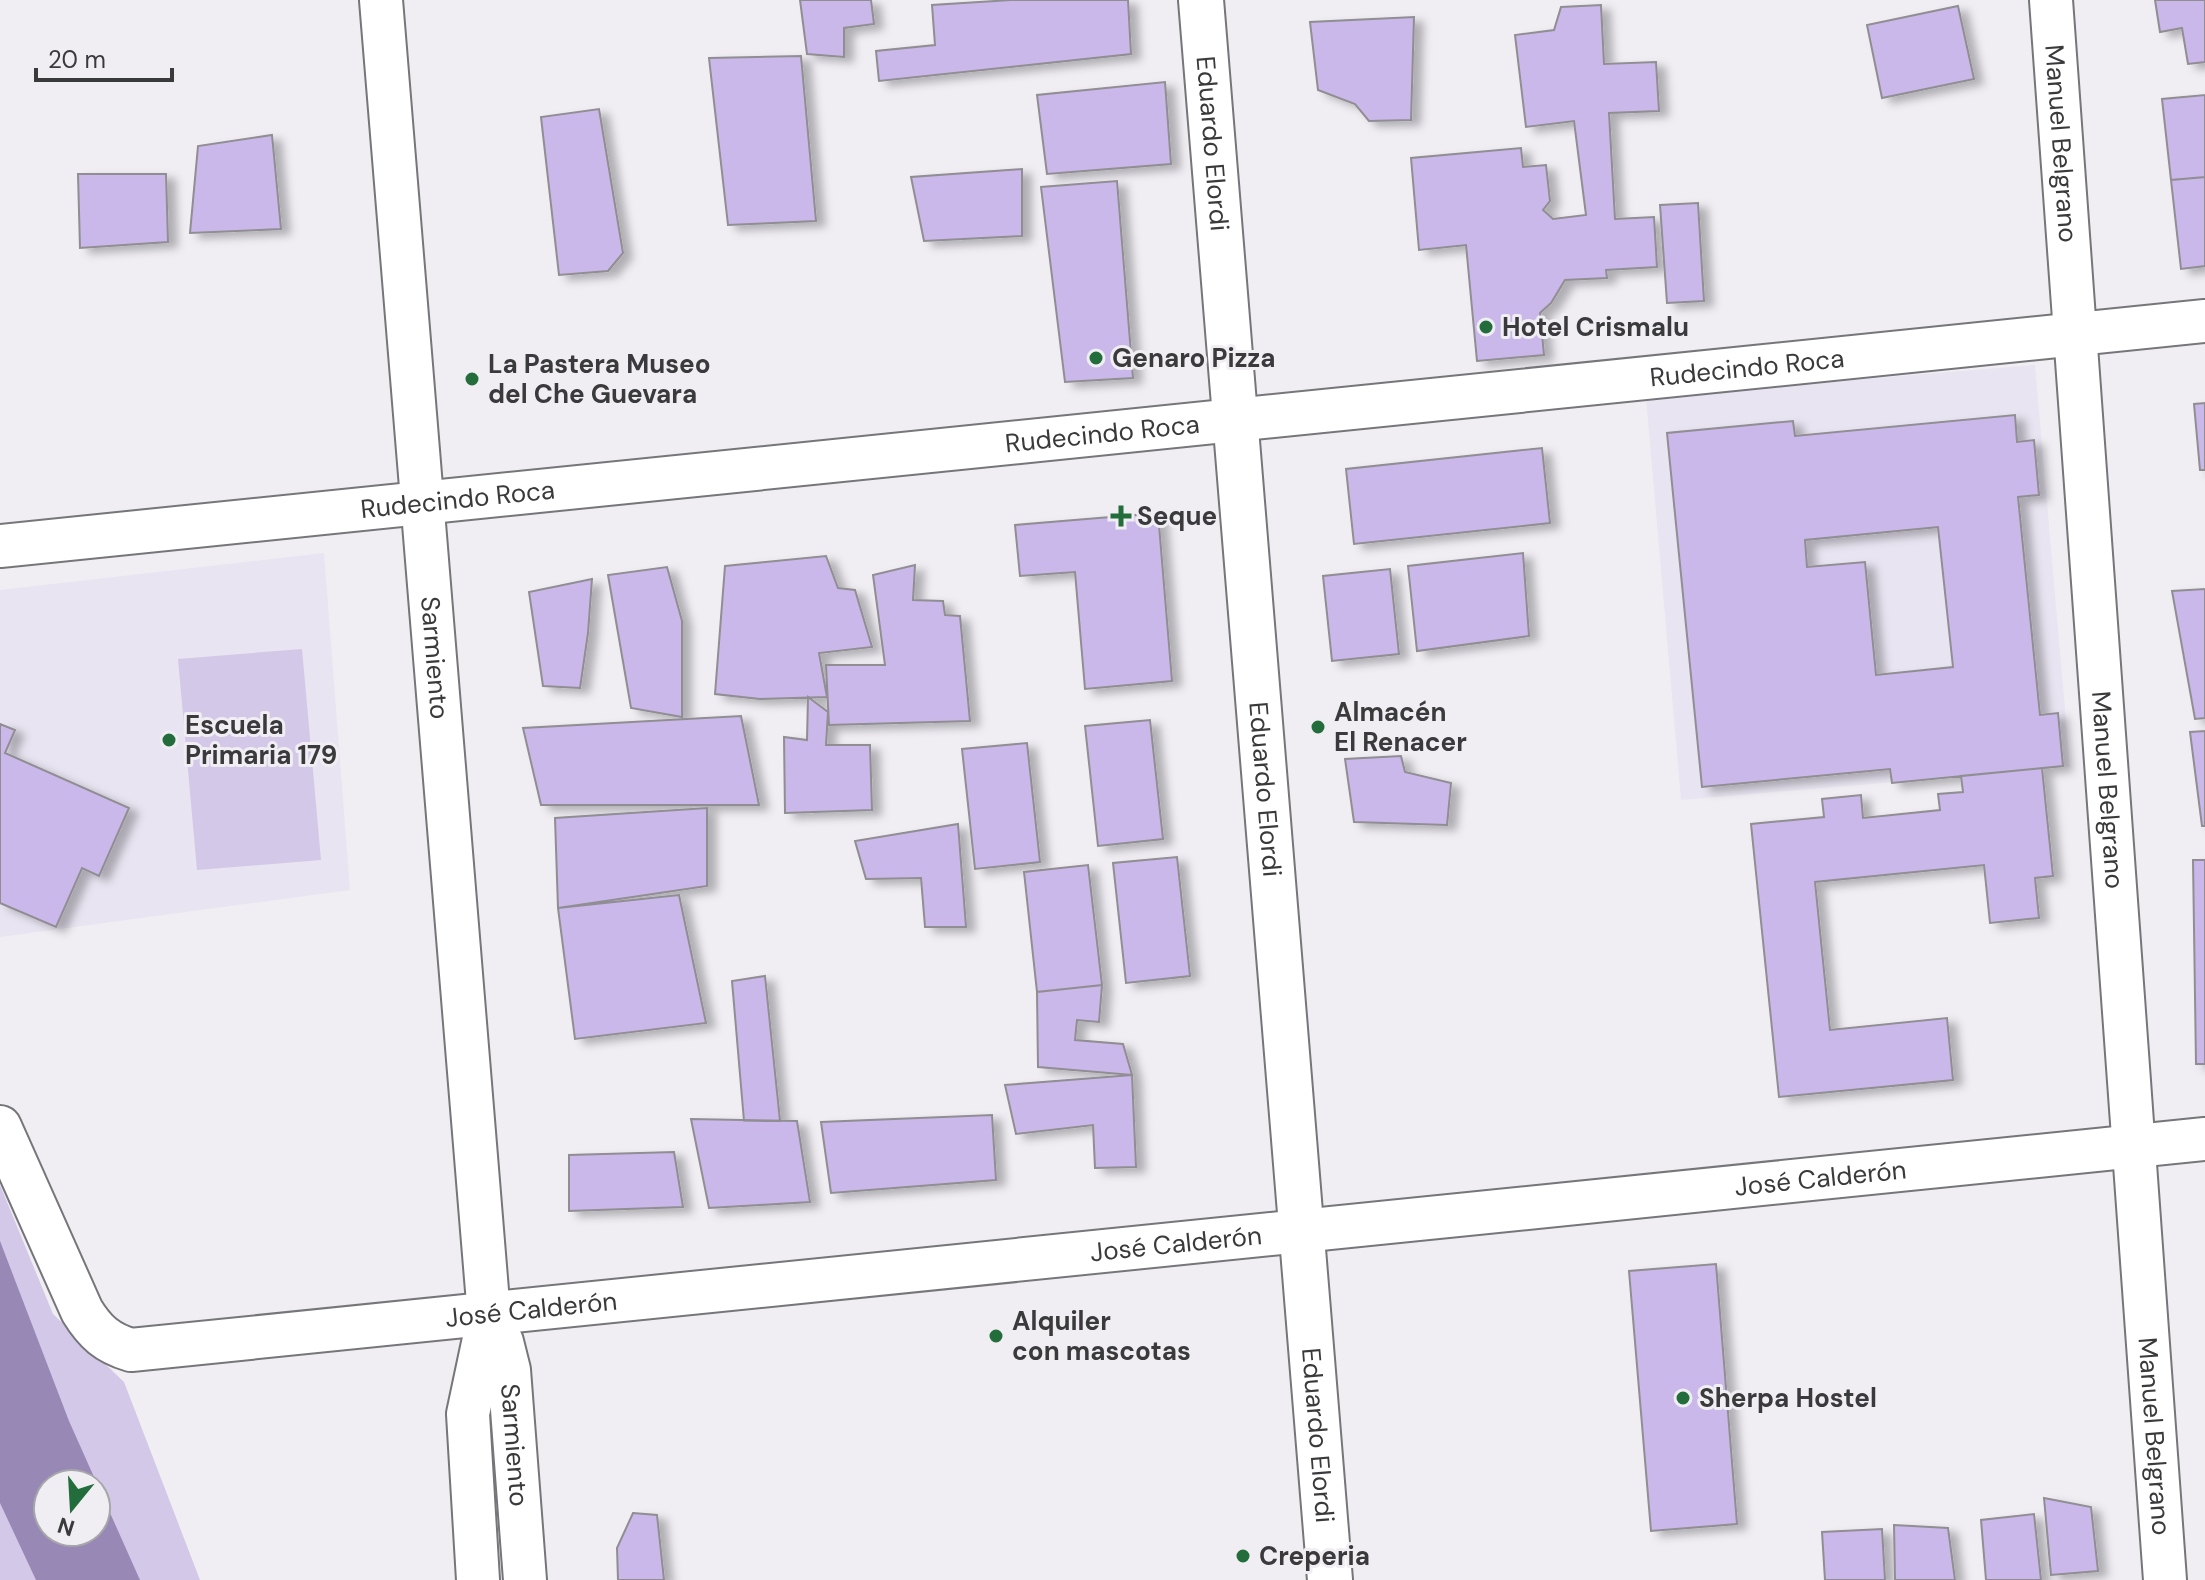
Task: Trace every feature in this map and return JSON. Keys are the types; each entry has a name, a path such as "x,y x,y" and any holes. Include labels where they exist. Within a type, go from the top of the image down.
{"main road":[{"name":"Eduardo Elordi","path":"1201,0 1330,1580"}],"street":[{"name":"Sarmiento","path":"381,0 489,1315 468,1414 478,1580"},
{"name":"Manuel Belgrano","path":"2051,0 2165,1580"},
{"name":"Rudecindo Roca","path":"0,546 2205,321"},
{"name":"José Calderón","path":"0,1127 88,1321 95,1331 116,1345 131,1350 2205,1139"},
{"name":"Sarmiento","path":"489,1315 502,1342 509,1370 525,1580"}],"shaded area":[{"path":"2035,365 2070,767 1681,800 1646,397"},
{"name":"Escuela Primaria 179","path":"324,553 350,890 0,937 0,590"},
{"path":"302,649 321,860 197,870 178,659"},
{"path":"0,1185 53,1314 124,1382 200,1580 0,1580"},
{"path":"0,1241 90,1468 32,1468 32,1548 112,1548 112,1517 140,1580 36,1580 0,1503"}],"building":[{"path":"800,0 871,0 874,24 844,28 844,57 807,54"},
{"path":"1011,0 1128,0 1131,54 879,81 876,51 935,45 932,5"},
{"path":"2155,0 2205,0 2205,62 2188,64 2182,28 2160,32"},
{"path":"1601,5 1604,64 1656,62 1659,111 1609,113 1615,219 1654,217 1657,267 1606,270 1607,278 1565,280 1551,303 1540,313 1544,355 1477,361 1466,245 1419,250 1411,158 1521,148 1523,167 1546,165 1550,201 1543,210 1553,219 1586,215 1574,121 1526,127 1515,35 1554,30 1561,7"},
{"path":"1958,6 1974,79 1882,98 1867,25"},
{"path":"1414,17 1411,120 1369,121 1355,104 1318,90 1310,22"},
{"path":"801,56 816,221 728,225 709,58"},
{"path":"1165,82 1171,164 1047,174 1037,95"},
{"path":"2205,95 2205,177 2171,180 2162,99"},
{"path":"599,109 623,253 608,271 559,275 541,117"},
{"path":"272,135 281,229 190,233 198,146"},
{"path":"1022,169 1022,236 924,241 911,177"},
{"path":"78,174 166,174 168,242 80,248"},
{"path":"2205,177 2205,266 2181,269 2171,180"},
{"path":"1117,181 1133,378 1065,382 1041,187"},
{"path":"1698,203 1704,301 1667,303 1660,205"},
{"path":"2205,403 2205,470 2200,470 2194,404"},
{"path":"2015,415 2017,442 2034,440 2039,495 2018,497 2040,715 2058,713 2063,766 1892,783 1890,769 1702,787 1667,433 1793,421 1795,436","holes":["1938,527 1953,667 1876,675 1865,562 1807,567 1805,540"]},
{"path":"1542,448 1550,523 1354,544 1346,469"},
{"path":"1158,513 1172,681 1085,689 1075,572 1020,576 1015,525"},
{"path":"1523,553 1529,636 1417,651 1408,566"},
{"path":"826,556 838,588 855,590 872,647 819,653 827,697 760,699 715,694 725,566"},
{"path":"915,565 913,600 943,601 945,615 960,616 970,721 829,725 826,665 885,665 873,575"},
{"path":"667,567 682,621 682,717 631,708 608,575"},
{"path":"1390,569 1399,654 1332,661 1323,576"},
{"path":"592,579 580,688 543,686 529,592"},
{"path":"2205,589 2205,718 2195,719 2172,591"},
{"path":"808,697 828,712 826,745 870,745 872,810 785,813 784,737 807,740"},
{"path":"741,716 759,805 541,805 523,728"},
{"path":"1150,720 1163,839 1098,846 1085,726"},
{"path":"0,724 15,730 5,753 129,808 99,876 82,868 56,927 0,903"},
{"path":"2205,731 2205,826 2202,826 2190,732"},
{"path":"1027,743 1040,862 975,869 962,749"},
{"path":"1401,756 1405,772 1451,783 1447,825 1354,822 1345,759"},
{"path":"2042,768 2053,876 2035,878 2039,918 1990,923 1984,865 1815,882 1830,1030 1947,1018 1953,1080 1779,1097 1751,824 1824,817 1822,799 1861,795 1863,818 1940,810 1938,794 1963,792 1961,776"},
{"path":"707,808 707,886 558,908 555,818"},
{"path":"958,824 966,927 925,927 921,878 866,879 855,841"},
{"path":"1177,857 1190,976 1126,983 1113,863"},
{"path":"2193,860 2205,860 2205,1064 2196,1064"},
{"path":"1088,865 1102,985 1037,992 1024,872"},
{"path":"679,895 706,1023 575,1039 558,908"},
{"path":"765,976 780,1121 744,1121 732,981"},
{"path":"1102,985 1099,1022 1077,1020 1075,1040 1123,1044 1132,1075 1038,1067 1037,992"},
{"path":"1132,1075 1136,1167 1095,1168 1093,1125 1016,1134 1005,1085"},
{"path":"992,1115 996,1180 831,1193 821,1122"},
{"path":"691,1119 797,1121 810,1202 709,1208"},
{"path":"674,1152 683,1207 569,1211 569,1155"},
{"name":"Sherpa Hostel","path":"1716,1264 1737,1524 1651,1531 1629,1271"},
{"path":"2044,1498 2091,1507 2098,1571 2051,1575"},
{"path":"633,1513 657,1515 664,1580 618,1580 617,1548"},
{"path":"2034,1514 2041,1580 1986,1580 1981,1520"},
{"path":"1894,1525 1948,1528 1955,1580 1895,1580"},
{"path":"1882,1529 1885,1580 1825,1580 1822,1532"}],"place":[{"name":"Hotel Crismalu","path":"1486,327"},
{"name":"Genaro Pizza","path":"1096,358"},
{"name":"La Pastera Museo del Che Guevara","path":"472,379"},
{"name":"Seque","path":"1121,516"},
{"name":"Almacén El Renacer","path":"1318,727"},
{"name":"Escuela Primaria 179","path":"169,740"},
{"name":"Alquiler con mascotas","path":"996,1336"},
{"name":"Sherpa Hostel","path":"1683,1398"},
{"name":"Creperia","path":"1243,1556"}]}
